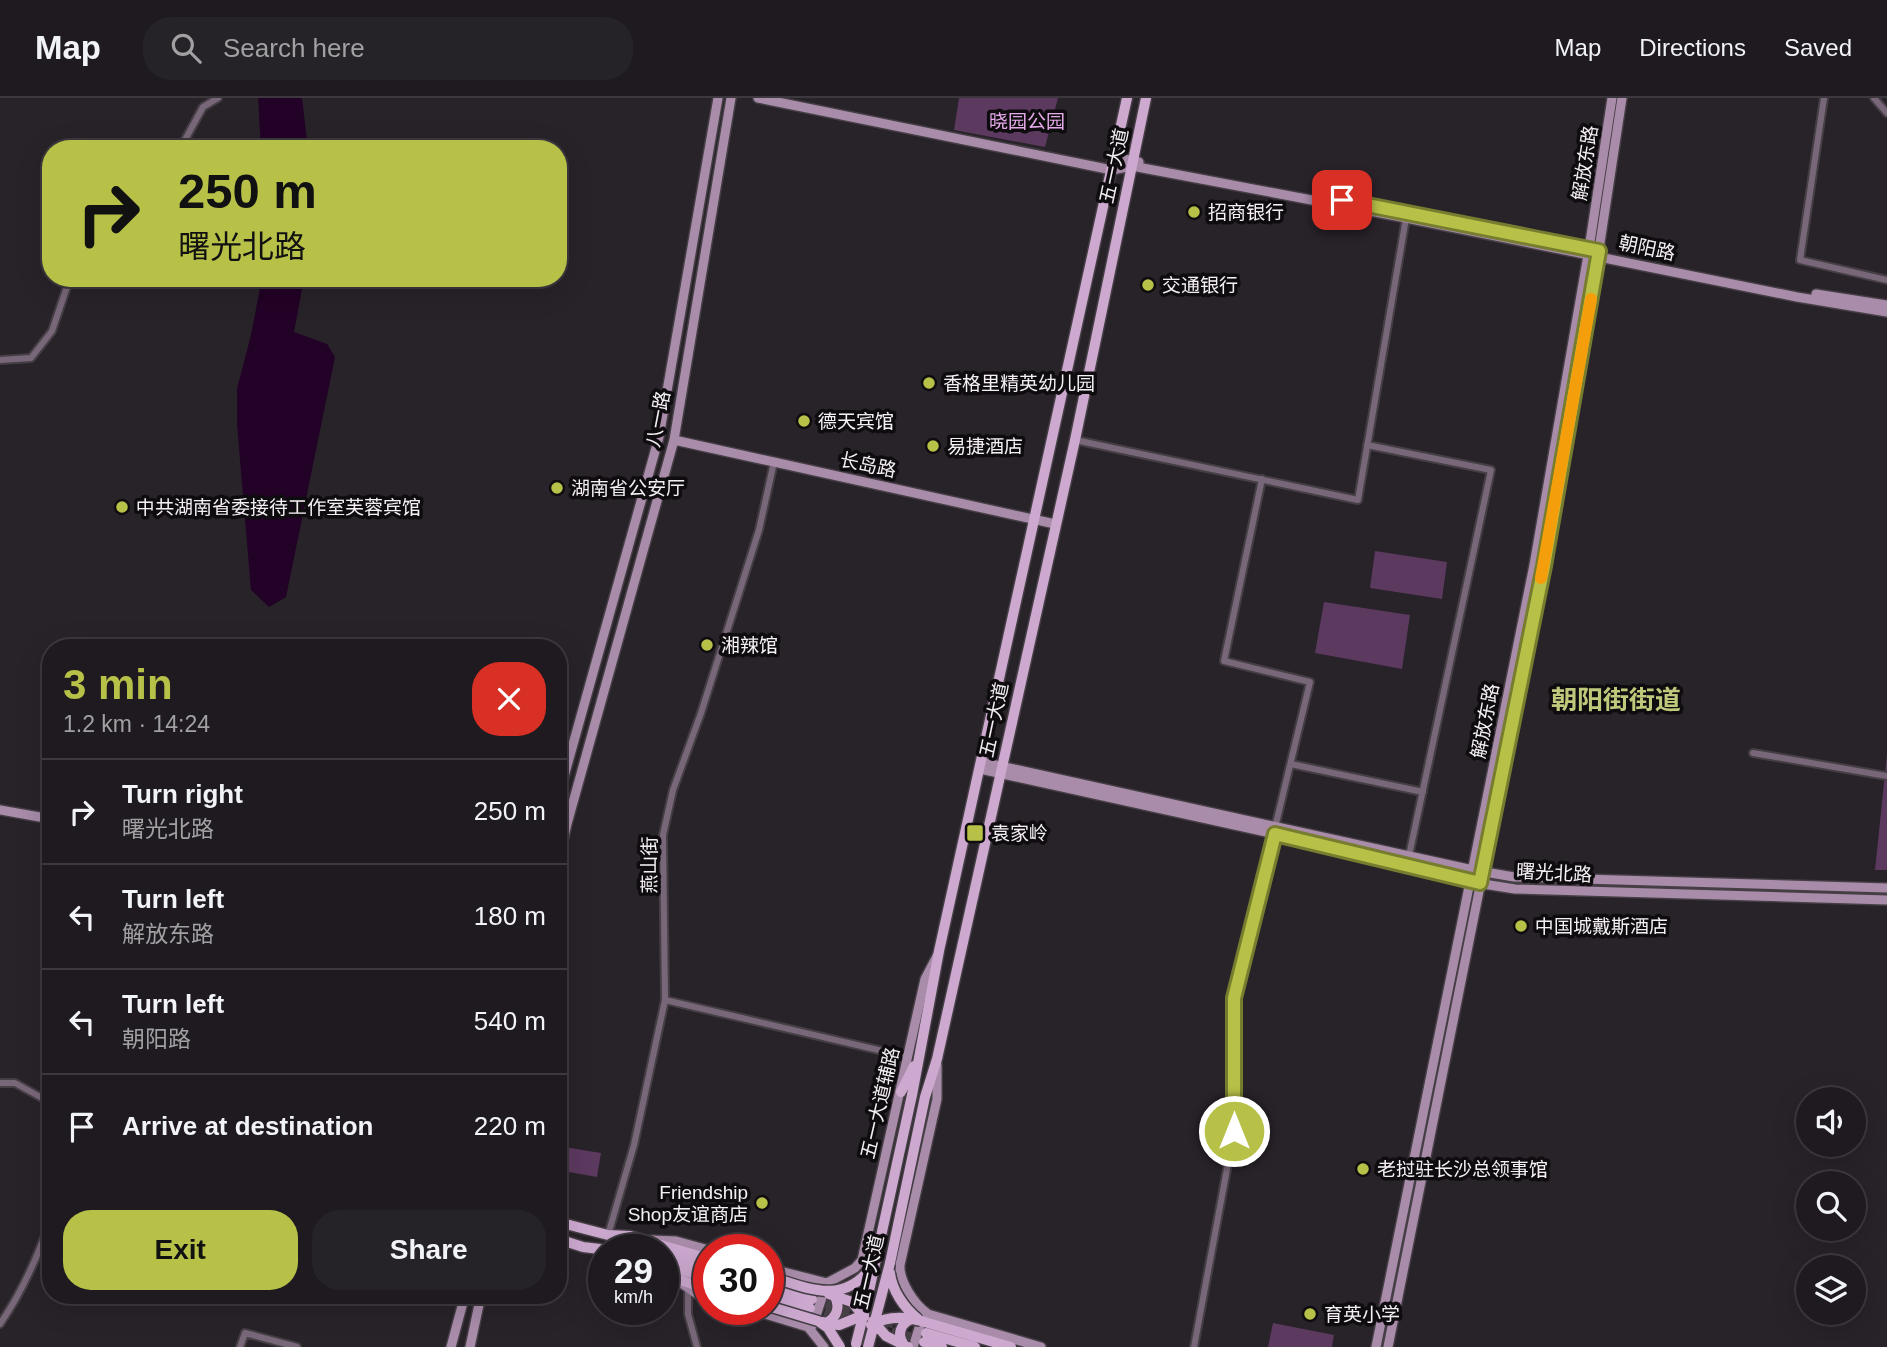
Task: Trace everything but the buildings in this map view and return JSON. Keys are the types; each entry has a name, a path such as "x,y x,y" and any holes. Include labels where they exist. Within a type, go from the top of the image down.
{"main road":[{"name":"五一大道","path":"855,1346 866,1314 906,1094 935,981 939,951 1127,98"},
{"name":"五一大道","path":"872,1325 883,1298 925,1097 937,1059 1075,440 1146,98"},
{"path":"567,1224 604,1234"},
{"path":"567,1243 588,1249"},
{"path":"583,1247 588,1248"},
{"path":"784,1280 828,1290 841,1290 858,1281 869,1271 877,1258"},
{"path":"890,1263 894,1288 911,1313 1011,1347"},
{"path":"828,1290 852,1302 866,1314 872,1325 908,1347"},
{"path":"819,1325 833,1318 837,1310 837,1301 828,1290"},
{"path":"784,1292 811,1303 784,1299"},
{"path":"819,1325 844,1324 876,1308 883,1298"},
{"path":"784,1312 828,1328 840,1347"},
{"path":"855,1346 872,1325 889,1318 920,1317"},
{"path":"908,1347 900,1340 900,1332 906,1321 920,1317"},
{"path":"869,1344 872,1325"},
{"path":"942,1347 925,1337 975,1347"}],"street":[{"path":"185,140 203,107 218,98"},
{"name":"八一路","path":"567,766 659,437 718,98"},
{"name":"八一路","path":"567,824 674,440 731,98"},
{"path":"758,98 1112,170"},
{"name":"解放东路","path":"1376,1347 1544,566 1618,98"},
{"path":"1824,98 1800,260 1887,280"},
{"path":"1876,99 1887,113"},
{"name":"朝阳路","path":"1114,158 1133,164 1594,253 1797,297 1887,312"},
{"name":"朝阳路","path":"1112,170 1133,164 1798,292 1887,305"},
{"path":"1075,440 1358,499 1406,218"},
{"path":"0,360 31,358 52,331 67,287"},
{"name":"长岛路","path":"674,440 1055,524"},
{"path":"1367,445 1491,470 1408,860"},
{"name":"燕山街","path":"608,1234 634,1145 665,1000 663,835 673,790 701,713 758,530 774,462"},
{"path":"1194,1347 1234,1131 1234,998 1310,682 1224,661 1262,479"},
{"path":"1753,753 1887,776"},
{"path":"1291,764 1423,792"},
{"name":"曙光北路","path":"981,766 1408,860 1514,877 1887,888"},
{"path":"0,810 42,817"},
{"name":"曙光北路","path":"1408,860 1475,883 1515,889 1887,901"},
{"name":"解放东路","path":"1388,1347 1475,883"},
{"path":"665,1000 914,1057"},
{"path":"908,1347 920,1317 900,1272 937,1099 937,1059"},
{"path":"0,1083 15,1083 42,1098"},
{"name":"五一大道辅路","path":"860,1264 906,1094"},
{"path":"0,1324 15,1302 42,1244"},
{"path":"824,1347 819,1325 828,1290 860,1264 900,1272"},
{"path":"784,1274 828,1290"},
{"path":"693,1302 688,1314 698,1347"},
{"path":"451,1347 463,1304"},
{"path":"470,1347 479,1304"},
{"path":"784,1317 819,1325"},
{"path":"920,1317 1041,1347"},
{"path":"240,1347 245,1333 270,1344 297,1347"}],"green space":[{"name":"晓园公园","path":"959,98 1058,98 1045,147 954,130"},
{"path":"1375,551 1447,562 1442,599 1370,588"},
{"path":"1324,602 1410,615 1402,669 1315,653"},
{"path":"1887,754 1887,870 1875,870"},
{"path":"567,1147 601,1153 597,1177 567,1172"},
{"path":"1273,1323 1334,1335 1332,1347 1268,1347"}],"shaded area":[{"path":"258,98 302,98 307,140 260,140"},
{"path":"260,287 302,287 294,332 327,344 335,357 286,597 269,607 251,590 237,424 237,389"}],"tunnel":[{"path":"812,1299 926,1333"},
{"path":"810,1308 856,1322"},
{"path":"877,1328 923,1341"}],"slow traffic":[{"path":"1541,578 1591,299"}],"place":[{"name":"招商银行","path":"1194,212"},
{"name":"交通银行","path":"1148,285"},
{"name":"香格里精英幼儿园","path":"929,383"},
{"name":"德天宾馆","path":"804,421"},
{"name":"易捷酒店","path":"933,446"},
{"name":"湖南省公安厅","path":"557,488"},
{"name":"中共湖南省委接待工作室芙蓉宾馆","path":"122,507"},
{"name":"湘辣馆","path":"707,645"},
{"name":"袁家岭","path":"975,833"},
{"name":"中国城戴斯酒店","path":"1521,926"},
{"name":"老挝驻长沙总领事馆","path":"1363,1169"},
{"name":"Friendship Shop友谊商店","path":"762,1203"},
{"name":"育英小学","path":"1310,1314"}],"district":[{"name":"朝阳街街道","path":"1616,700"}],"route":[{"path":"1234,1131 1234,998 1275,834 1480,883 1544,566 1599,251 1342,200"}]}
